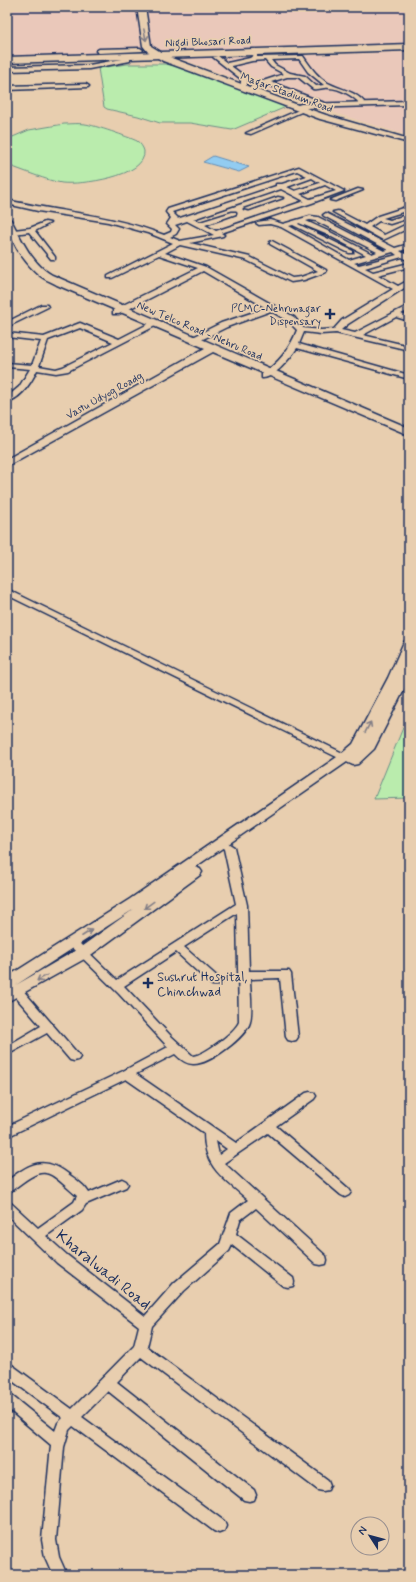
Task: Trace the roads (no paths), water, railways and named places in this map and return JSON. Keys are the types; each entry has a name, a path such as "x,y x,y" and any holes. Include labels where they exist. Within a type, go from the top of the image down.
{"main road":[{"path":"134,7 141,55"},
{"path":"140,7 147,46 151,51 164,57"},
{"name":"Nigdi Bhosari Road","path":"7,60 141,55 164,57 409,47"},
{"name":"Nigdi Bhosari Road","path":"181,56 254,57 409,51"},
{"name":"Nigdi Bhosari Road","path":"7,64 128,60 141,55"}],"street":[{"path":"99,51 141,55"},
{"name":"Magar Stadium Road","path":"181,56 183,62 190,65 332,120 409,141"},
{"name":"Magar Stadium Road","path":"164,57 247,87 294,106 409,137"},
{"path":"216,57 244,78 247,87 290,75 311,72"},
{"path":"226,65 254,57 300,57 311,72 329,86 349,93 360,99 363,104"},
{"path":"266,58 273,66 290,75"},
{"path":"7,69 89,67 128,60"},
{"path":"297,74 303,77 315,88"},
{"path":"265,82 325,105"},
{"path":"7,88 86,86"},
{"path":"307,98 313,95 310,93 315,90 315,88 329,86"},
{"name":"Magar Stadium Road","path":"303,108 325,105 409,102"},
{"path":"249,133 303,108"},
{"path":"170,224 175,216 168,211 297,169 341,191 310,202 296,212 263,218 215,233 187,218"},
{"path":"170,224 313,176"},
{"path":"266,179 310,202"},
{"path":"294,194 326,183"},
{"path":"234,190 249,197"},
{"path":"273,222 296,212 360,190"},
{"path":"267,191 280,198 296,212"},
{"path":"247,209 280,198"},
{"path":"201,200 234,213 249,222"},
{"path":"7,202 38,209 109,220 179,242 248,258 291,280 302,279 324,271 272,243"},
{"path":"234,202 263,218"},
{"path":"369,225 378,219 409,208"},
{"path":"336,212 369,225"},
{"path":"199,225 234,213"},
{"path":"354,213 383,238 407,252"},
{"path":"326,215 394,250 407,252"},
{"path":"378,219 390,222 409,216"},
{"path":"283,226 310,218 318,219 383,253"},
{"name":"New Telco Road - Nehru Road","path":"7,220 22,261 55,286 207,348 409,436"},
{"path":"110,277 160,253 179,242 210,238 263,222 273,222 398,289"},
{"path":"296,222 351,252"},
{"path":"296,222 330,234 372,256"},
{"path":"11,233 32,231 47,223"},
{"path":"164,237 174,233 176,229 170,224"},
{"path":"383,238 409,225"},
{"path":"32,231 53,258"},
{"path":"348,262 394,250"},
{"path":"358,268 407,252"},
{"path":"160,253 204,268 291,319 301,330 314,332 336,331 409,348"},
{"path":"371,275 409,265"},
{"path":"118,311 204,268"},
{"path":"336,331 345,322 409,282"},
{"path":"7,325 44,307"},
{"path":"194,340 224,325 272,308"},
{"path":"356,336 409,308"},
{"path":"396,314 409,319"},
{"path":"7,335 45,339 80,325 120,342"},
{"path":"7,365 56,370 65,369 152,325"},
{"name":"New Telco Road - Nehru Road","path":"152,325 194,340 207,348"},
{"path":"268,374 286,357 295,345 301,330"},
{"path":"7,400 21,390 28,381 45,339"},
{"path":"295,345 409,377"},
{"name":"Vastu Udyog Roadg","path":"8,460 207,348"},
{"name":"New Telco Road - Nehru Road","path":"268,374 409,432"},
{"path":"7,592 349,760"},
{"path":"10,991 72,943 331,778 349,760 358,746 394,678 409,644"},
{"path":"349,760 368,749 409,668"},
{"path":"72,943 117,985 176,1048 188,1059 197,1060 238,1033 242,1028 245,1017 242,905 226,845"},
{"path":"10,991 83,953 226,845"},
{"path":"117,985 242,905"},
{"path":"177,947 216,982"},
{"path":"244,975 285,974 292,1037"},
{"path":"10,991 49,1027 74,1057"},
{"path":"7,1051 49,1027"},
{"path":"7,1126 11,1130 127,1074 176,1048"},
{"path":"127,1074 236,1149"},
{"path":"216,1163 310,1096"},
{"path":"268,1126 345,1192"},
{"path":"210,1130 210,1147 216,1163 321,1260"},
{"path":"7,1188 36,1168 44,1166 56,1171 84,1194 82,1201 78,1206 37,1236"},
{"path":"82,1201 122,1184"},
{"path":"146,1324 179,1287 225,1247 235,1218 257,1200"},
{"name":"Kharalwadi Road","path":"7,1207 62,1259 146,1324 140,1349"},
{"path":"229,1236 288,1282"},
{"path":"60,1575 52,1557 49,1540 59,1443 63,1427 140,1349 323,1485"},
{"path":"7,1369 219,1526"},
{"path":"107,1382 250,1495"},
{"path":"7,1400 59,1443"}],"water":[{"path":"213,156 249,167 239,172 203,162"}],"place":[{"name":"PCMC-Nehrunagar Dispensary","path":"330,314"},
{"name":"Sushrut Hospital, Chinchwad","path":"148,983"}]}
